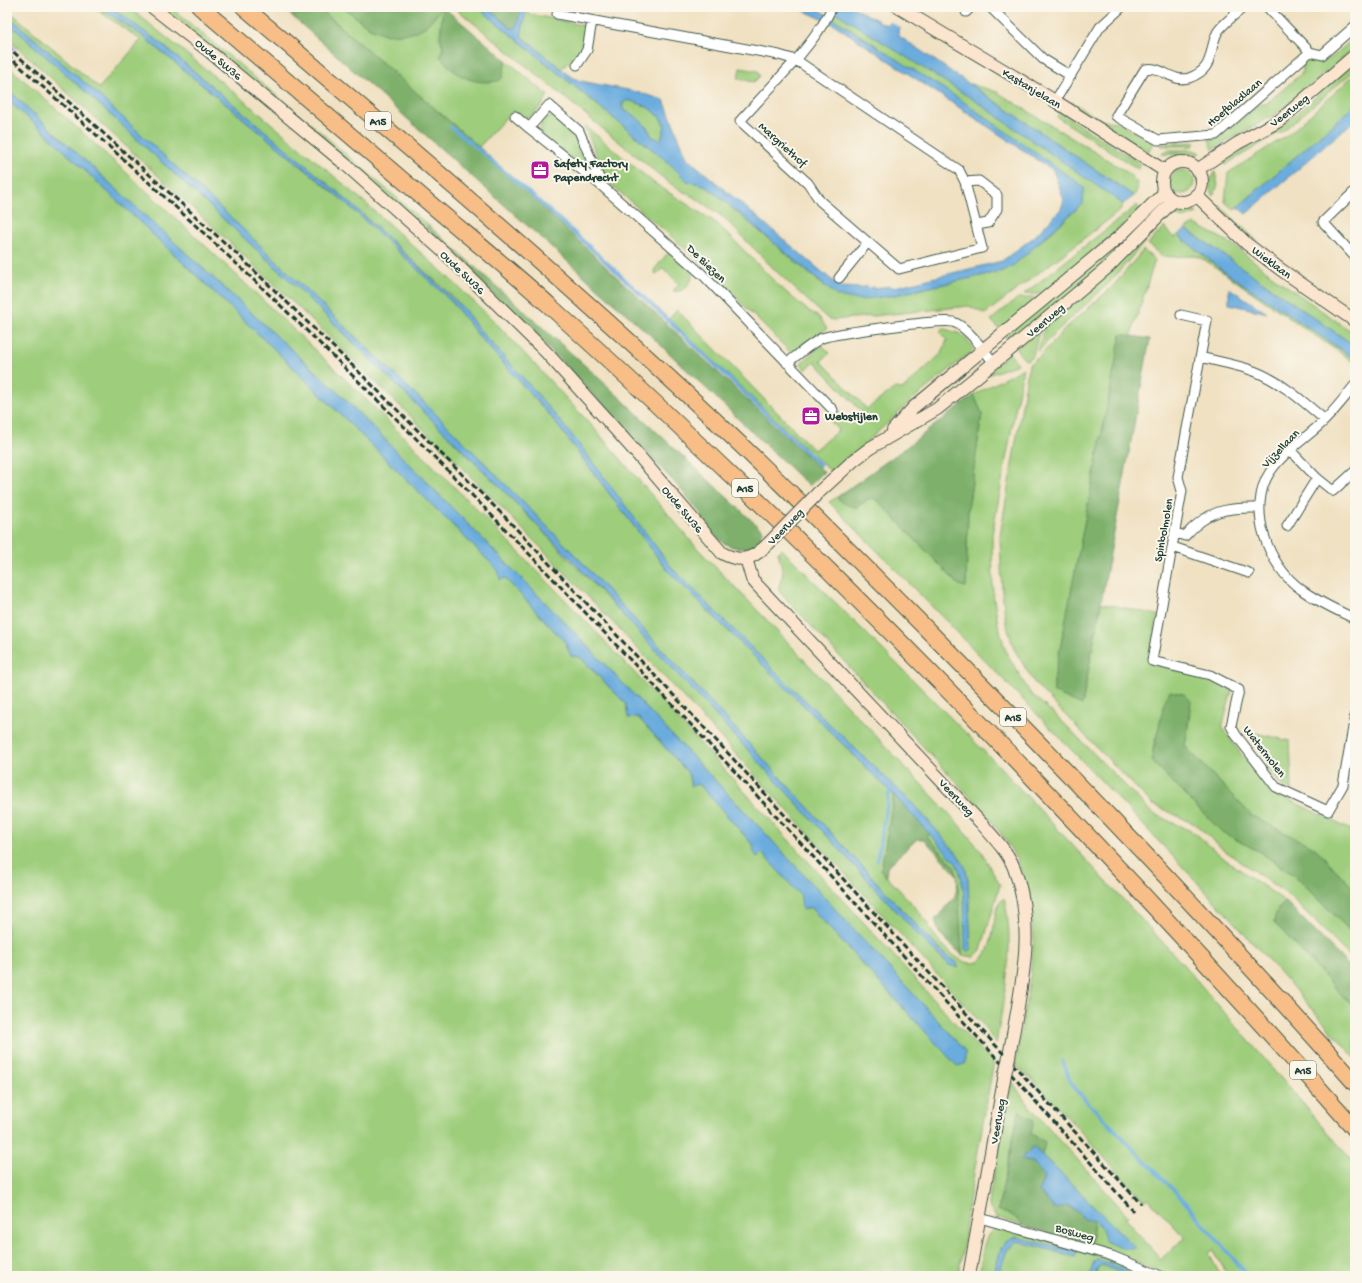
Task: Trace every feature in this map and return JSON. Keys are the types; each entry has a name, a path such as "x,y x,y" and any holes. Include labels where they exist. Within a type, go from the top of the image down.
{"highway":[{"name":"A15","path":"200,7 548,304 722,466 815,557 1062,808 1251,1011 1355,1129"},
{"name":"A15","path":"244,7 511,234 730,435 834,536 1081,786 1282,1000 1355,1083"}],"street":[{"name":"Oude SW36","path":"152,7 186,33 345,164 447,255 546,352 632,448 714,546 731,558 746,558"},
{"name":"Kastanjelaan","path":"898,7 1055,101 1165,171"},
{"path":"990,7 1043,59 1071,76"},
{"path":"1055,101 1100,27 1122,7"},
{"name":"Hoefbladlaan","path":"1244,7 1217,32 1209,64 1202,71 1189,78 1178,79 1152,67 1145,69 1116,116 1158,140 1216,136 1310,52"},
{"path":"1267,7 1310,52 1322,55 1355,26"},
{"name":"Margriethof","path":"557,14 779,55 796,60 958,170 965,182 982,248 899,269 820,201 808,183 740,121 796,60 825,22 831,10"},
{"path":"577,65 587,50 592,21"},
{"name":"Veerweg","path":"1197,170 1238,143 1279,121 1355,55"},
{"name":"De Biezen","path":"603,187 579,131 549,105 529,128 603,187 703,275 833,410"},
{"path":"515,116 529,128"},
{"path":"1181,162 1190,164 1197,170 1202,183 1196,195 1187,201 1169,196 1162,182 1165,171 1172,165 1181,162"},
{"path":"965,182 979,181 997,195 997,209 988,223 977,225"},
{"path":"1355,190 1322,222 1355,257"},
{"name":"Wieklaan","path":"1196,195 1247,244 1355,321"},
{"name":"Veerweg","path":"886,439 914,407 1169,196"},
{"name":"Veerweg","path":"969,1276 1025,965 1026,936 1024,906 1014,868 982,824 756,585 752,579 746,558 760,552 818,492 853,461 886,439 937,409 1107,268 1169,196"},
{"path":"839,278 868,242"},
{"name":"Spinbolmolen","path":"1152,661 1176,533 1182,491 1178,478 1208,321 1181,315"},
{"path":"787,363 824,338 838,334 919,324 953,322 969,333 994,363"},
{"path":"1200,357 1249,370 1269,378 1307,404 1325,420"},
{"name":"Vijzellaan","path":"1355,385 1325,420 1270,472 1263,490 1260,508 1263,532 1275,560 1284,574 1301,590 1355,619"},
{"path":"1291,451 1317,478 1333,491 1355,471"},
{"path":"1287,526 1317,478"},
{"path":"1176,533 1185,536 1196,524 1218,510 1236,507 1260,508"},
{"path":"1173,547 1249,573"},
{"name":"Watermolen","path":"1152,661 1210,675 1239,690 1231,726 1236,735 1276,787 1328,811 1343,785 1355,716"},
{"name":"Bosweg","path":"980,1218 1112,1256 1161,1276"}],"shaded area":[{"path":"7,38 18,48 7,61"}],"green space":[{"path":"93,7 99,7 140,34 345,202 439,289 460,311 478,335 552,418 668,571 894,795 881,870 919,912 935,936 949,951 957,958 965,962 973,963 980,960 986,953 991,941 996,912 1000,901 1004,898 1009,935 1009,953 1008,971 996,1044 983,1025 741,759 556,563 375,381 254,265 7,38 7,22 89,95 296,286 502,489 642,635 938,956 949,965 959,967 930,940 577,557 435,413 227,214 93,90 7,15 7,9 99,88 141,40"},
{"path":"109,7 127,7 235,93 353,192 449,278 495,322 593,427 698,549 955,820 981,851 1000,885 981,950 974,957 962,955 957,875 954,866 927,836 930,834 955,862 961,875 962,882 968,881 965,867 958,855 915,806 787,683 672,568 637,524 593,464 481,333 456,300 347,200 158,41"},
{"path":"161,7 170,7 175,11 318,130 429,226 426,228"},
{"path":"282,7 318,7 479,147 824,472 809,486 650,335"},
{"path":"318,7 343,7 370,28 443,7 440,37 443,47 440,56 502,78 506,60 548,95 542,106 529,117 520,117 512,111 479,147"},
{"path":"343,7 443,7 506,60 502,78 498,81 480,82 465,78 452,69 440,56 443,47 440,37 443,8 425,27 412,33 387,35 370,28"},
{"path":"454,7 477,7 669,163 687,181 704,185 717,195 825,287 890,296 1002,271 1051,233 1083,203 1084,188 856,32 833,19 837,12 974,100 1123,204 1121,210 985,314 969,306 834,320 828,319 779,274 723,217 697,199 675,187 657,173"},
{"path":"486,7 522,7 516,28 512,29"},
{"path":"525,13 586,26 582,47 561,69 521,36"},
{"path":"1355,37 1355,48 1278,113 1213,149 1209,140 1219,138 1259,104 1266,104 1302,73 1303,65 1310,60 1330,59"},
{"path":"1355,63 1355,70 1284,130 1225,165 1223,163 1275,132"},
{"path":"7,65 146,191 283,319 483,516 604,640 978,1048 994,1061 966,1218 965,1237 958,1276 7,1276 7,100 40,128 268,343 498,570 500,579 505,578 565,642 571,656 580,657 626,704 628,718 638,717 688,773 691,785 699,784 754,846 753,850 757,857 762,853 801,896 803,910 810,907 936,1043 965,1051 765,833 576,634 341,395 7,89"},
{"path":"740,68 758,71 760,76 754,82 738,79"},
{"path":"1355,74 1355,105 1238,207 1233,209 1225,202 1228,173 1289,134"},
{"path":"970,84 997,92 1127,172 1136,181 1138,188 1134,196"},
{"path":"628,100 645,106 659,116 665,127 661,140 652,137 647,127 622,108 624,101"},
{"path":"1072,102 1101,120 1117,122 1153,143 1148,152 1070,105"},
{"path":"1059,112 1141,164 1138,169 1057,117"},
{"path":"553,116 571,130 588,165 586,169 543,137 540,128 541,123 543,119"},
{"path":"584,125 654,183 718,224 779,286 806,309 819,317 827,329 806,342 792,354 695,257 608,182"},
{"path":"1195,142 1193,146 1161,146 1161,144"},
{"path":"1168,150 1193,150 1201,153 1192,155 1161,154"},
{"path":"1182,170 1190,174 1194,182 1190,190 1182,194 1174,190 1170,182 1174,174"},
{"path":"1215,172 1218,185 1213,196 1210,190 1210,184 1211,178"},
{"path":"1137,205 1140,210 1045,294 1024,294"},
{"path":"1220,206 1257,242 1236,225 1219,207"},
{"path":"1177,210 1189,210 1197,213 1183,218 1168,213"},
{"path":"1150,212 1153,215 1105,263 1012,344 1005,336"},
{"path":"1158,220 1161,223 1110,282 1057,331 1038,352 1045,323"},
{"path":"1195,224 1232,244 1278,280 1355,334 1355,346 1186,229"},
{"path":"429,226 600,379 763,531 760,535 765,539 757,545 748,548 739,548 722,542 715,536 708,529 701,514 684,493 570,370 426,228"},
{"path":"1164,227 1174,238 1178,235 1222,270 1355,359 1355,363 1205,260 1195,256 1162,257 1148,244"},
{"path":"1143,250 1155,260 1131,336 1121,335 1054,680 1054,692 1082,705 1101,603 1158,615 1148,663 1212,679 1232,690 1222,728 1258,774 1266,783 1284,797 1355,832 1355,890 1315,848 1252,816 1185,746 1190,714 1159,727 1153,751 1153,760 1155,765 1222,832 1260,852 1299,879 1355,936 1355,962 1291,897 1224,850 1195,824 1152,804 1035,684 1014,649 1006,623 1002,592 1000,536 1029,364 1038,358 1067,327 1113,286"},
{"path":"671,253 675,255 693,274 689,284 680,291 676,292 673,291 679,284 663,268 656,275 654,270 667,254"},
{"path":"1018,298 1040,298 1000,330 991,320"},
{"path":"677,310 814,450 839,430 830,421 840,412 851,423 863,413 815,362 805,370 801,363 822,345 830,353 821,361 867,409 895,388 903,389 942,353 947,340 940,333 942,328 961,334 975,349 912,400 835,472 828,469 669,319"},
{"path":"1040,328 1033,356 1028,360 1024,359 1016,349"},
{"path":"1121,334 1150,339 1082,705 1054,692 1054,680"},
{"path":"1009,353 1018,364 985,376"},
{"path":"1023,368 992,535 993,593 998,624 1006,652 1030,693 1059,718 1152,813 1195,833 1226,860 1286,902 1278,909 1274,922 1355,1009 1355,1058 1228,915 1162,845 1030,707 829,502 837,497 839,500 857,507 868,499 873,498 878,501 959,585 966,587 968,509 982,414 974,395"},
{"path":"974,395 982,414 968,509 966,587 959,585 878,501 873,498 868,499 857,507 854,507 846,504 837,497 904,449"},
{"path":"782,549 998,765 1181,962 1355,1164 1355,1276 1228,1276 1213,1250 1209,1254 1221,1276 1167,1276 1137,1262 1091,1245 1094,1220 1102,1228 1136,1248 1042,1155 1045,1142 1031,1134 1019,1111 998,1210 1015,1217 1024,1226 996,1217 988,1204 1012,1081 1025,1101 1128,1216 1125,1219 1161,1259 1185,1238 1148,1198 1144,1201 1035,1082 1015,1065 1030,979 1034,936 1025,882 1017,860 1005,839 982,810 778,590 783,573 778,552"},
{"path":"1170,691 1184,694 1191,701 1185,746 1252,816 1315,848 1355,890 1355,936 1299,879 1260,852 1222,832 1155,765 1152,759 1153,752 1165,700"},
{"path":"1251,732 1290,741 1292,790 1281,785 1266,766 1273,761"},
{"path":"894,795 930,834 927,837 954,866 957,875 924,839 917,839 887,867 886,877 881,870"},
{"path":"958,882 962,955 939,933 935,920 955,896"},
{"path":"1286,902 1355,972 1355,1009 1274,922 1278,910"},
{"path":"1019,1111 1034,1120 1031,1134 1045,1142 1042,1155 1033,1147 1021,1160 1033,1162 1044,1177 1039,1191 1077,1211 1084,1219 1094,1220 1091,1245 1024,1226 1015,1217 998,1210"},
{"path":"996,1228 1031,1235 1084,1251 1135,1270 1135,1276 1095,1276 1099,1265 1127,1270 1096,1259 1094,1261 1090,1276 998,1276 1007,1250 1017,1241 1076,1257 1077,1252 1016,1237 1002,1246 993,1276 979,1276 983,1249 987,1236"}],"water":[{"path":"99,7 109,7 158,41 347,200 464,309 477,327 534,390 576,440 672,568 787,683 915,806 958,855 965,867 968,881 971,950 967,951 965,949 965,917 962,881 960,871 956,863 894,795 668,571 552,418 478,335 452,302 345,202 140,34"},
{"path":"477,7 486,7 512,29 516,27 522,7 527,7 521,36 570,76 580,81 633,91 664,100 687,158 840,287 862,288 866,286 869,289 871,287 890,286 891,288 1002,261 1034,237 1061,209 1064,200 1053,170 835,25 796,7 812,7 821,11 958,98 1077,182 1084,188 1083,203 1014,265 1002,271 890,296 860,300 837,296 717,195 704,185 687,181 669,163","holes":["628,100 645,106 659,116 665,126 661,140 652,137 640,120 623,110 622,104"]},
{"path":"827,7 853,7 886,25 890,23 899,7 912,7 898,30 899,36 1134,196 1123,204 974,100"},
{"path":"7,15 93,90 227,214 435,413 577,557 930,940 945,955 957,963 958,968 949,965 926,943 573,561 502,489 296,286 89,95 7,22"},
{"path":"7,89 341,395 576,634 765,833 952,1036 965,1051 965,1064 957,1066 810,907 802,910 801,896 762,853 757,857 753,850 754,846 699,784 691,786 688,773 638,717 628,718 626,704 580,657 571,656 565,642 505,578 500,580 498,570 268,343 40,128 7,100"},
{"path":"1355,105 1355,120 1246,214 1238,207"},
{"path":"1186,229 1355,346 1355,359 1222,270 1178,235"},
{"path":"1229,288 1267,313 1229,304"},
{"path":"1033,1147 1136,1248 1123,1248 1105,1240 1103,1231 1097,1222 1084,1219 1077,1211 1068,1205 1055,1209 1039,1191 1044,1177 1033,1162 1020,1160"},
{"path":"1016,1237 1078,1252 1076,1257 1017,1241 1007,1250 998,1276 993,1276 1002,1246 1005,1242"},
{"path":"1096,1259 1127,1270 1126,1275 1102,1265 1098,1267 1095,1276 1090,1276 1094,1261"}],"pier":[{"path":"897,7 913,7 901,28 889,21"}],"waterway":[{"path":"451,127 593,250 820,465"},
{"path":"877,860 890,788"},
{"path":"1063,1061 1070,1081 1077,1091 1184,1201 1248,1276"}],"railway":[{"path":"7,46 236,253 359,372 506,518 714,738 1141,1204"},
{"path":"7,55 268,293 474,497 594,621 770,810 982,1042 1133,1211"}],"place":[{"name":"Safety Factory Papendrecht","path":"540,170"},
{"name":"Webstijlen","path":"811,416"}]}
